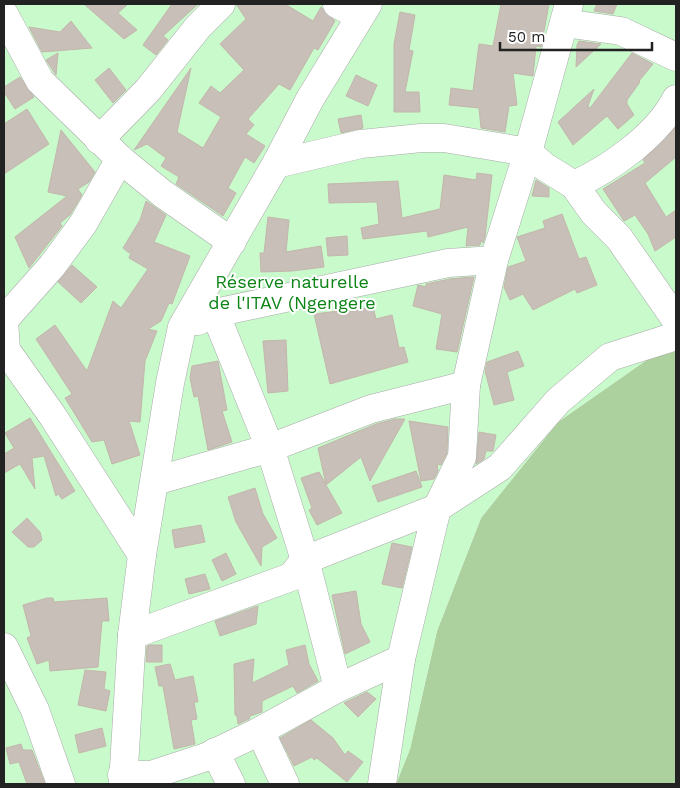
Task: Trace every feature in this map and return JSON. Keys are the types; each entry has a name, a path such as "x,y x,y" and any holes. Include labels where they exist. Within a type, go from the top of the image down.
{"street":[{"path":"99,140 148,90 198,27 221,4"},
{"path":"355,8 276,164 182,327 171,377 142,556 132,635 122,780 151,775 172,776 338,688 401,659"},
{"path":"382,784 401,659 438,508 462,457 466,385 494,260 528,152 566,13 621,30 676,58"},
{"path":"4,14 40,81 120,159 163,194 232,242"},
{"path":"574,186 597,175 622,159 655,126 676,99"},
{"path":"276,164 361,144 421,138 444,138 528,152 574,186 594,213 619,238 676,320"},
{"path":"120,159 83,224 52,266 4,321 6,350 52,415 142,556"},
{"path":"182,327 215,313 448,263 494,260"},
{"path":"215,313 270,448 305,560 338,688"},
{"path":"132,635 290,577 305,560 438,508 500,467 558,401 610,357 676,336"},
{"path":"155,481 270,448 371,409 466,385"},
{"path":"4,647 36,710 61,784"},
{"path":"260,731 285,784"},
{"path":"215,752 231,784"}],"green space":[{"name":"Réserve naturelle de l'ITAV (Ngengere","path":"4,4 676,4 676,343 661,350 558,422 481,518 437,631 410,749 396,784 4,784"},
{"path":"676,343 676,784 396,784 410,749 437,631 481,518 558,422 661,350"}],"building":[{"path":"84,4 128,4 118,13 137,30 124,39"},
{"path":"172,4 198,4 163,36 168,40 156,55 143,45"},
{"path":"236,4 285,4 313,21 321,7 335,21 318,50 314,48 290,90 279,84 248,119 254,125 246,134 265,146 254,163 245,157 228,188 236,193 223,216 176,184 179,177 161,166 166,158 147,144 134,150 191,68 177,132 203,148 221,117 199,103 211,86 220,93 244,70 220,44 246,19"},
{"path":"501,4 549,4 541,47 536,46 533,76 513,73 517,105 509,106 505,132 481,128 479,108 449,105 451,88 473,91 479,44 493,46"},
{"path":"597,4 617,4 613,14 594,11"},
{"path":"400,12 415,15 409,50 413,51 405,92 419,92 420,112 394,112 394,44"},
{"path":"71,21 92,48 42,52 29,27 60,32"},
{"path":"579,41 601,44 576,67 577,45"},
{"path":"58,53 56,75 46,60"},
{"path":"632,53 653,64 627,100 627,104 634,115 618,129 607,116 573,145 558,122 594,89 588,106 590,108"},
{"path":"109,68 126,90 113,103 95,80"},
{"path":"356,75 377,85 368,106 346,96"},
{"path":"20,77 34,97 15,109 4,92 4,87"},
{"path":"27,109 49,144 4,174 4,124"},
{"path":"361,115 363,128 341,133 338,119"},
{"path":"676,127 676,157 645,183 666,217 676,210 676,237 655,251 648,234 635,215 624,221 603,189 645,163 643,160"},
{"path":"61,130 95,172 89,182 78,189 82,195 70,215 60,223 62,226 29,268 15,237 67,196 48,192"},
{"path":"477,173 492,175 485,237 483,243 481,240 480,245 466,246 468,227 428,237 427,231 363,239 361,228 379,224 377,202 329,203 328,184 398,181 402,218 440,209 444,175 476,180"},
{"path":"536,180 549,188 549,197 532,196"},
{"path":"146,201 166,215 154,242 190,256 172,304 169,303 161,321 148,329 157,331 145,361 140,422 129,421 140,455 112,464 104,440 92,442 65,398 72,394 36,339 55,325 87,371 113,301 121,308 148,269 129,258 132,249 129,253 123,248 140,220"},
{"path":"562,214 579,259 586,257 597,285 577,293 575,289 533,310 523,294 510,300 504,287 508,267 526,261 517,237 545,228 543,221"},
{"path":"268,217 289,220 286,252 321,246 324,267 261,272 260,253 264,253"},
{"path":"347,236 348,255 328,256 326,238"},
{"path":"72,265 97,287 81,303 58,282"},
{"path":"474,277 457,352 436,349 442,314 413,306 418,285 426,287 426,284 450,279"},
{"path":"373,307 376,319 392,315 399,348 404,347 408,362 330,384 314,314 347,310 346,312"},
{"path":"286,340 288,391 268,393 263,341"},
{"path":"518,351 524,366 507,372 514,400 494,405 485,371 487,362"},
{"path":"218,361 227,410 222,411 232,442 208,450 198,396 194,397 190,378 192,366"},
{"path":"30,418 75,491 62,499 58,494 56,496 44,456 32,458 35,489 20,464 4,473 4,454 14,448 5,433"},
{"path":"395,419 405,419 370,481 361,457 326,485 342,513 317,525 309,510 312,508 301,478 319,472 326,484 318,448 376,424"},
{"path":"409,421 448,427 447,453 441,465 437,464 438,471 434,479 421,481"},
{"path":"479,432 496,435 493,451 486,451 484,459 476,464"},
{"path":"416,471 422,487 378,502 372,486"},
{"path":"255,488 263,514 277,538 262,547 261,566 236,522 228,497"},
{"path":"27,518 40,532 42,540 34,547 28,547 12,532"},
{"path":"201,525 205,542 175,548 172,530"},
{"path":"392,543 412,547 402,588 382,584"},
{"path":"226,553 236,574 222,581 212,560"},
{"path":"205,574 210,589 189,594 185,579"},
{"path":"356,591 361,624 370,642 345,654 332,595"},
{"path":"53,598 54,602 107,598 109,621 102,621 98,667 50,671 49,660 37,664 27,638 31,636 23,605"},
{"path":"258,606 256,624 220,636 215,621"},
{"path":"162,645 162,662 146,662 147,646"},
{"path":"305,645 309,664 318,681 297,693 293,686 262,701 262,712 250,716 249,719 238,724 237,716 235,715 234,664 254,659 252,683 289,665 286,650"},
{"path":"170,664 175,680 193,676 198,702 194,702 197,719 191,720 195,744 174,749 163,686 159,686 155,667"},
{"path":"85,670 106,672 104,689 110,691 106,711 78,705"},
{"path":"367,692 376,699 358,717 344,703"},
{"path":"311,720 333,738 345,755 348,751 363,762 347,782 317,758 314,760 312,757 294,766 280,738"},
{"path":"102,728 106,746 79,753 75,735"},
{"path":"21,744 23,750 32,750 45,784 27,784 19,762 10,764 6,748"}]}
